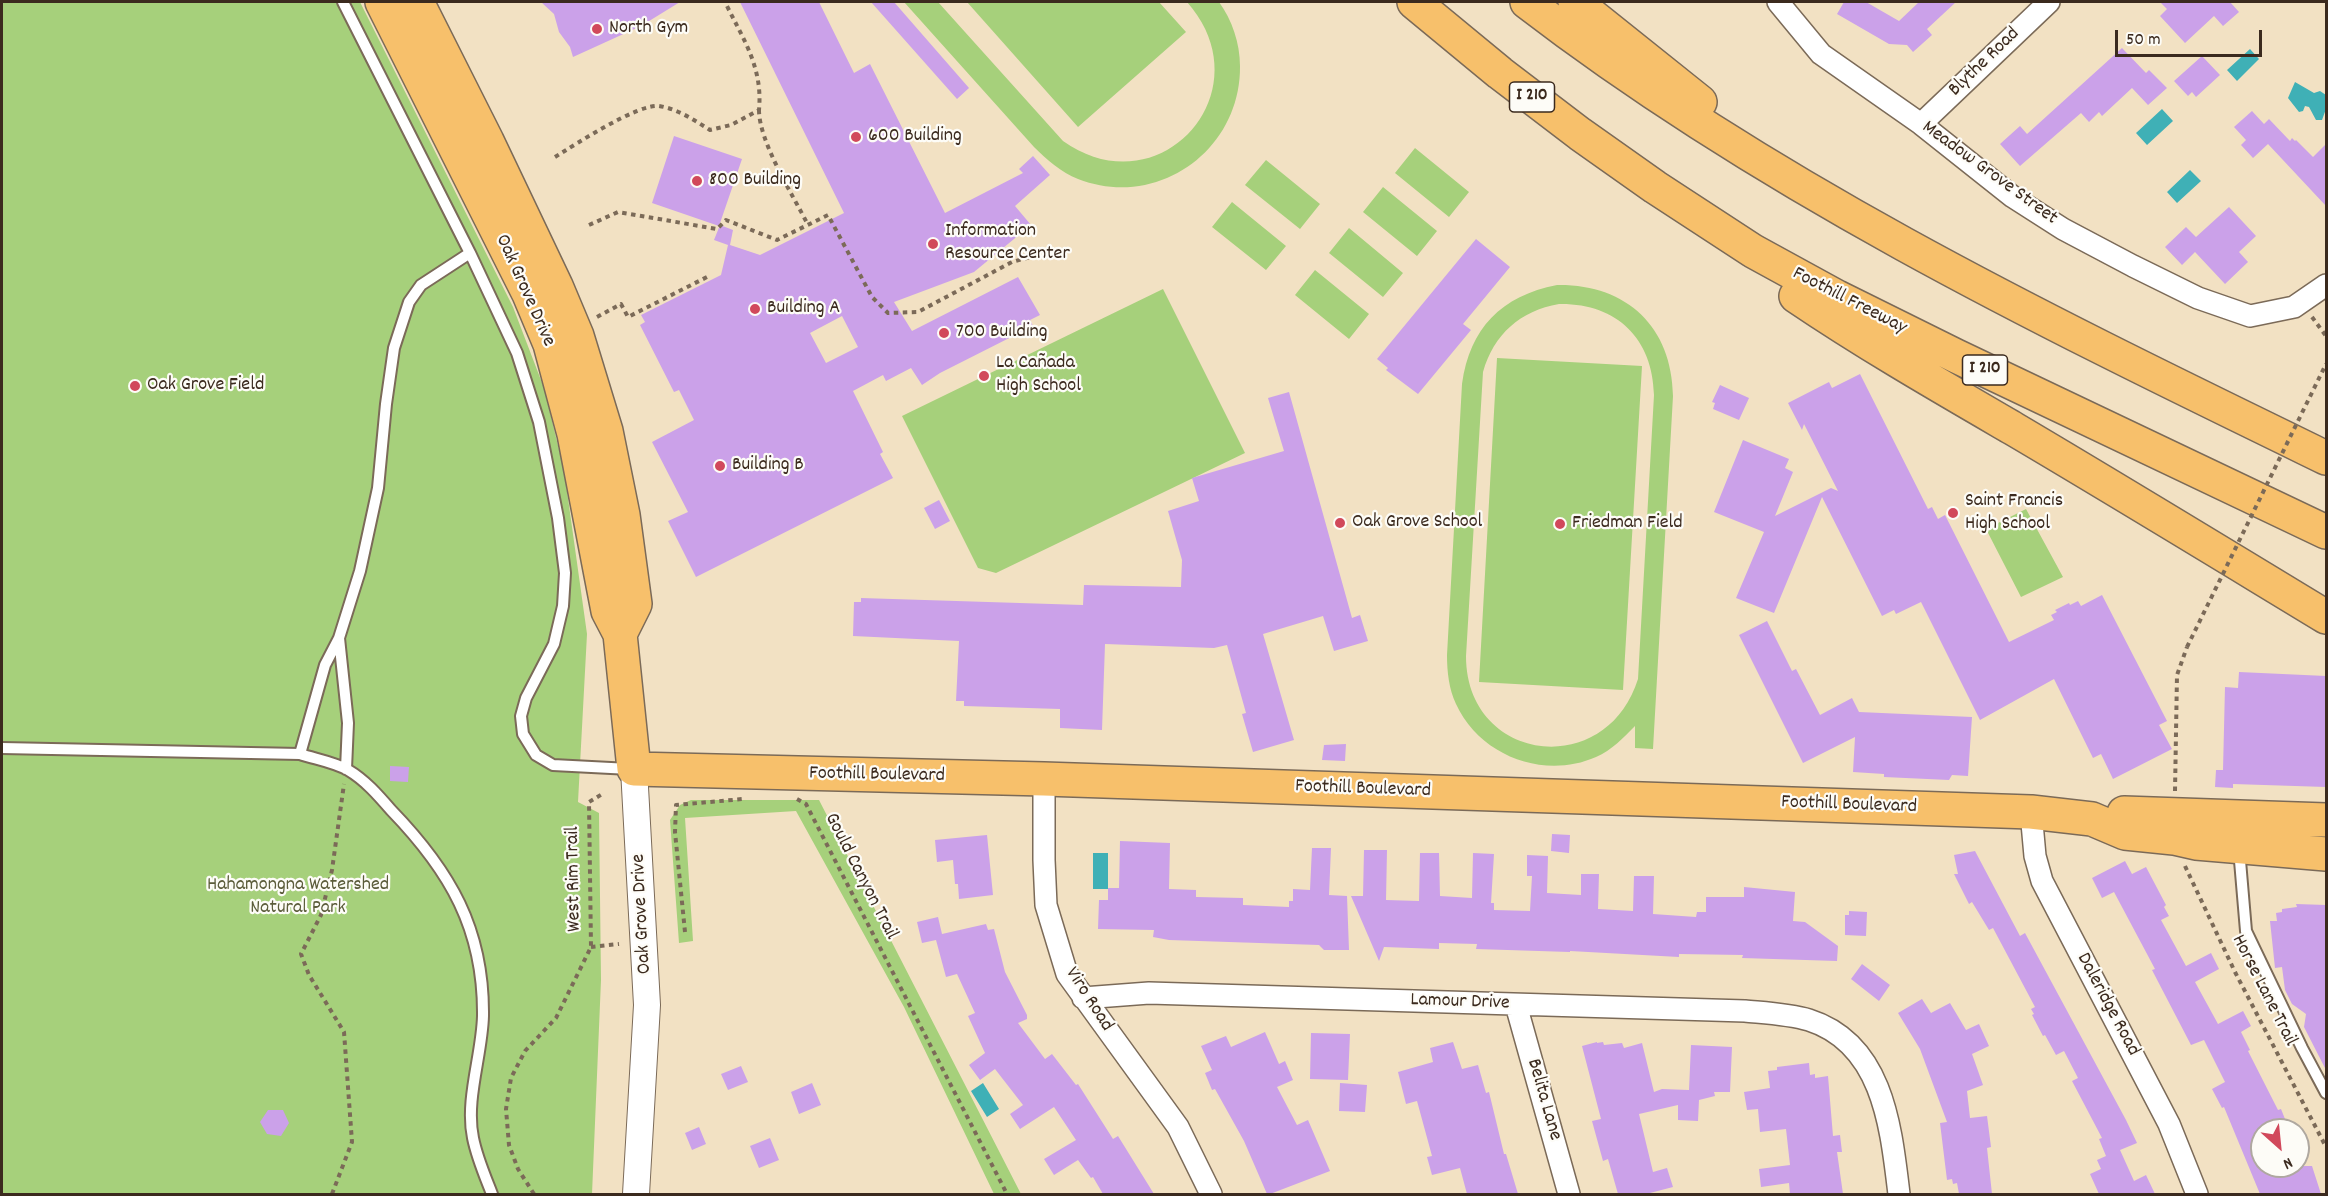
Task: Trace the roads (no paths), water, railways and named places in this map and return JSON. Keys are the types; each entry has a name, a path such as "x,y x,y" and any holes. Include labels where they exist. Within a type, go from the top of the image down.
{"main road":[{"name":"Oak Grove Drive","path":"382,2 541,319 550,344 574,434 608,611 620,634 634,769"},
{"name":"Oak Grove Drive","path":"417,2 497,161 577,336 606,431 623,515 635,604 620,634"},
{"name":"Foothill Freeway","path":"1414,2 1500,73 1654,187 1753,251 1837,297 1966,362 2326,532"},
{"path":"1527,2 1635,82 1774,170 1928,256 2163,378 2326,458"},
{"path":"1575,2 1628,46 1687,90 1774,170"},
{"path":"1654,187 1785,289 1849,333 2326,617"},
{"path":"2163,378 2326,439"},
{"name":"Foothill Boulevard","path":"634,769 1044,779 2031,813 2092,819 2125,813 2218,830 2321,854"},
{"name":"Foothill Boulevard","path":"2092,819 2125,833 2218,830 2326,820"}],"street":[{"name":"Meadow Grove Street","path":"1778,2 1821,54 1921,124 2013,197 2063,229 2133,266 2198,298 2250,316 2294,307 2326,285"},
{"name":"Blythe Road","path":"1921,124 2049,2"},
{"name":"Oak Grove Drive","path":"634,769 647,1005 636,1194"},
{"name":"Viro Road","path":"1044,779 1046,904 1067,974 1178,1127 1211,1194"},
{"name":"Daleridge Road","path":"2031,813 2035,856 2042,881 2169,1124 2197,1194"},
{"name":"Lamour Drive","path":"1083,998 1149,993 1745,1011 1780,1014 1809,1020 1833,1032 1860,1056 1871,1072 1882,1097 1892,1134 1899,1194"},
{"name":"Belita Lane","path":"1516,1005 1569,1194"}],"lane":[{"path":"343,2 470,253 517,353 539,422 558,518 565,573 563,606 554,644 525,698 520,716 523,734 536,755 553,765 634,769"},
{"path":"300,754 325,665 339,638 360,571 378,488 394,348 409,302 422,285 470,253"},
{"path":"339,638 348,723 346,769"},
{"path":"2,748 300,754 346,769 363,780 428,850 457,895 476,943 481,973 483,1017 471,1114 472,1137 492,1194"},
{"path":"2218,830 2246,931 2326,1093"},
{"path":"2278,838 2290,840 2321,854"}],"water":[{"path":"2250,49 2259,59 2237,81 2227,70"},
{"path":"2295,82 2314,93 2320,91 2326,95 2326,109 2322,120 2316,120 2309,107 2305,106 2303,111 2299,112 2288,98"},
{"path":"2162,109 2173,121 2147,145 2136,133"},
{"path":"2190,170 2201,181 2177,203 2167,192"},
{"path":"1093,853 1108,853 1108,889 1093,889"},
{"path":"983,1083 999,1109 987,1117 971,1091"}],"place":[{"name":"North Gym","path":"597,29"},
{"name":"600 Building","path":"856,137"},
{"name":"800 Building","path":"697,181"},
{"name":"Information Resource Center","path":"933,244"},
{"name":"Building A","path":"755,309"},
{"name":"700 Building","path":"944,333"},
{"name":"La Cañada High School","path":"984,376"},
{"name":"Oak Grove Field","path":"135,386"},
{"name":"Building B","path":"720,466"},
{"name":"Saint Francis High School","path":"1953,513"},
{"name":"Oak Grove School","path":"1340,523"},
{"name":"Friedman Field","path":"1560,524"}],"park label":[{"name":"Hahamongna Watershed Natural Park","path":"298,898"}]}
